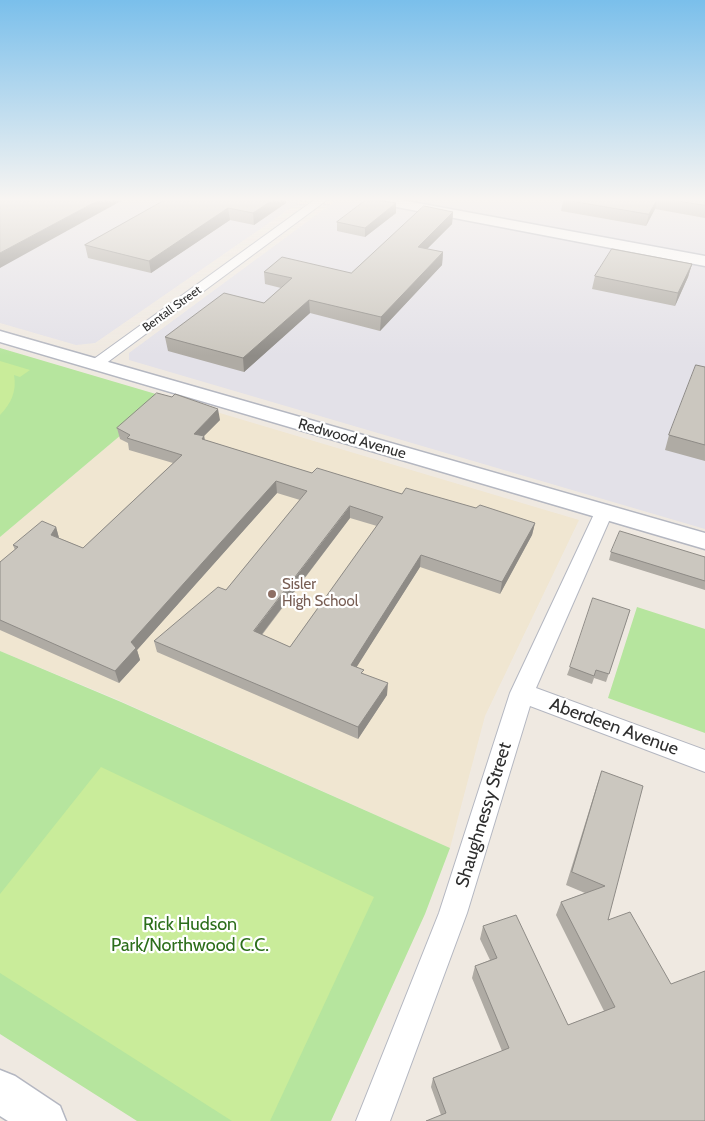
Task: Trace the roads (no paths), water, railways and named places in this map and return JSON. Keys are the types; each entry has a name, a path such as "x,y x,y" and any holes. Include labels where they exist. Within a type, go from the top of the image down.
{"street":[{"name":"Bentall Street","path":"96,364 249,252"},
{"path":"659,252 705,261"},
{"name":"Redwood Avenue","path":"0,336 705,542"},
{"name":"Shaughnessy Street","path":"373,1121 453,913 522,693 604,512"},
{"name":"Aberdeen Avenue","path":"522,693 705,761"},
{"path":"0,1091 45,1121"}],"place":[{"name":"Sisler High School","path":"272,594"}],"park label":[{"name":"Rick Hudson Park/Northwood C.C.","path":"190,935"}]}
